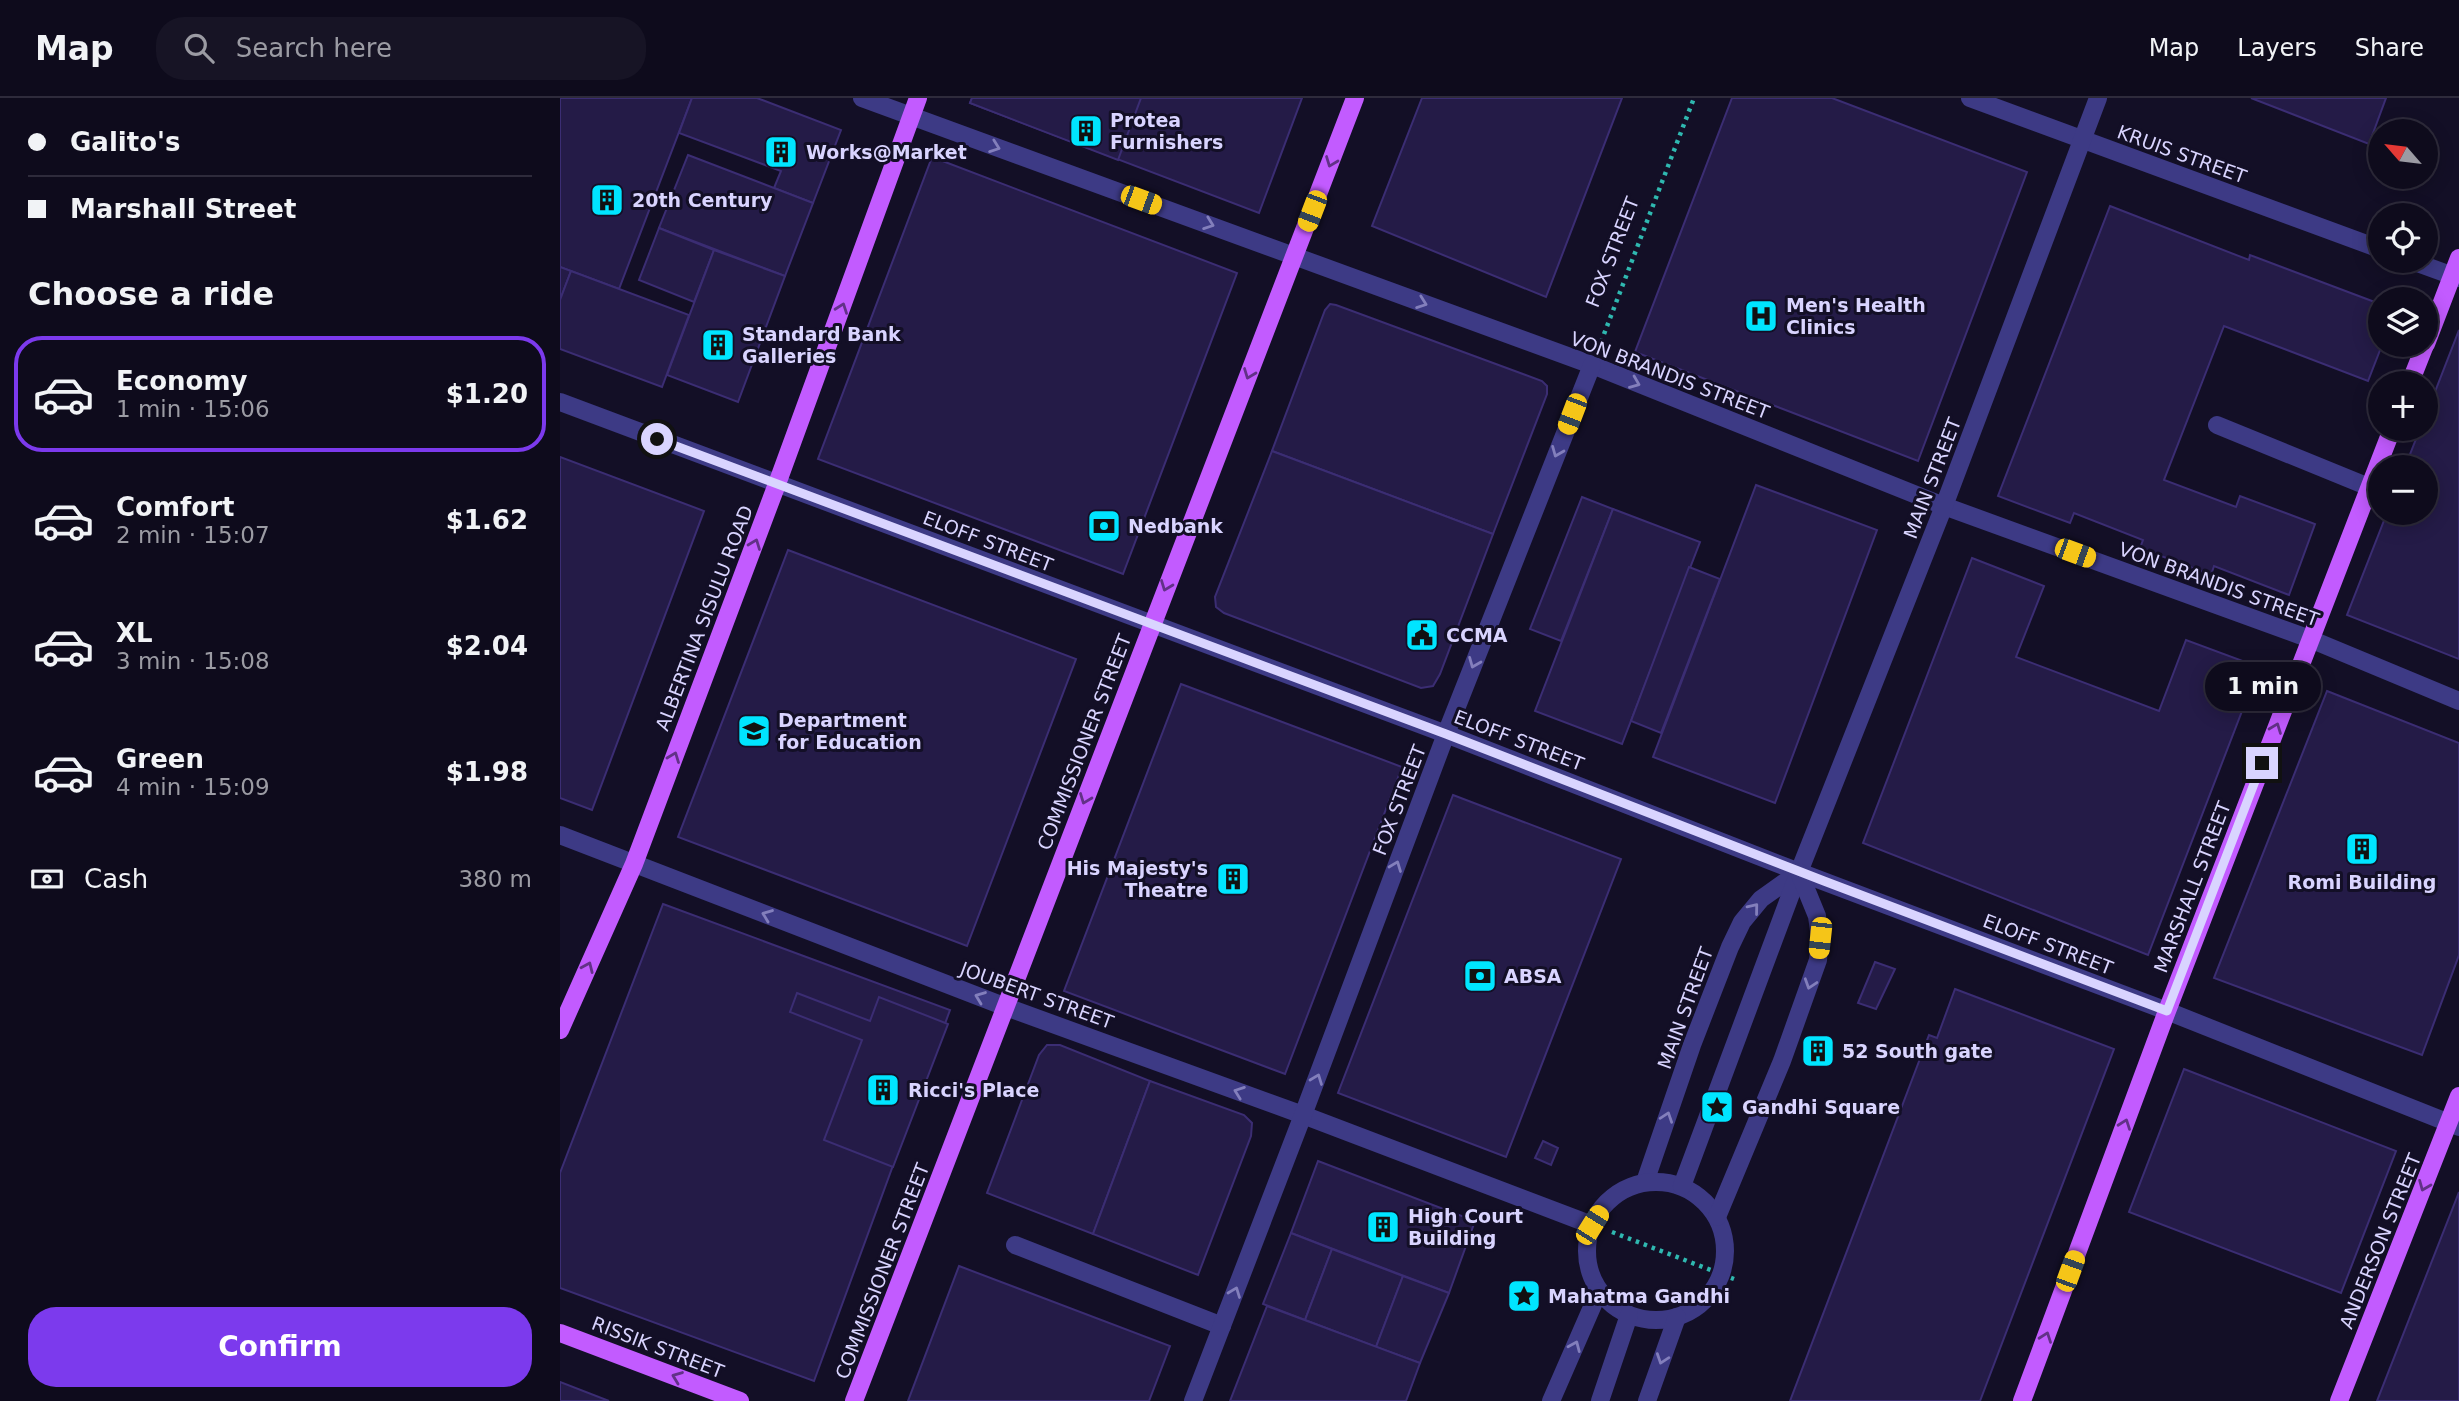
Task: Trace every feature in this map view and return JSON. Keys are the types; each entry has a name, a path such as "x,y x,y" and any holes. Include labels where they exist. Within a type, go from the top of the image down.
{"main road":[{"name":"ALBERTINA SISULU ROAD","path":"560,1030 634,864 778,484 918,98"},
{"name":"COMMISSIONER STREET","path":"854,1401 1355,98"},
{"path":"2438,316 2456,277 2459,258"},
{"name":"MARSHALL STREET","path":"2022,1401 2167,1011 2368,490"},
{"name":"ANDERSON STREET","path":"2339,1401 2454,1125 2459,1096"},
{"name":"RISSIK STREET","path":"560,1333 740,1401"}],"street":[{"name":"VON BRANDIS STREET","path":"862,98 1591,365 1944,506 2310,639 2459,701"},
{"name":"KRUIS STREET","path":"1970,98 2368,245"},
{"name":"MAIN STREET","path":"1645,1182 1692,1045 1742,922 1761,899 1799,872 1944,506 2098,98"},
{"path":"2438,270 2456,277"},
{"name":"FOX STREET","path":"1193,1401 1446,734 1591,365"},
{"name":"ELOFF STREET","path":"560,402 1446,734 1799,872 2167,1011 2454,1125"},
{"path":"2217,425 2368,487"},
{"name":"JOUBERT STREET","path":"560,835 1006,1007 1303,1115 1592,1225"},
{"path":"1682,1186 1799,872"},
{"path":"1717,1217 1782,1061 1818,960 1820,938 1816,916 1799,872"},
{"path":"1664,1181 1682,1186 1702,1199 1717,1217 1725,1245 1728,1276 1696,1307 1677,1317 1644,1320 1629,1315 1612,1305 1599,1291 1589,1270 1587,1247 1592,1225 1604,1205 1623,1189 1645,1182 1664,1181"},
{"path":"1015,1245 1222,1326"},
{"path":"1551,1401 1599,1291"},
{"path":"1600,1401 1629,1315"},
{"path":"1647,1401 1677,1317"}],"path":[{"name":"FOX STREET","path":"1591,365 1694,98"},
{"path":"1592,1225 1728,1276"}],"building":[{"name":"20th Century","path":"560,98 692,98 619,289 560,267"},
{"name":"Works@Market","path":"692,98 757,98 841,130 813,203 774,188 781,171 679,133"},
{"path":"972,98 1302,98 1259,213 970,103"},
{"name":"Protea Furnishers","path":"972,98 1141,98 1118,160 970,103"},
{"path":"1422,98 1622,98 1546,297 1372,226"},
{"path":"1732,98 1832,98 2027,172 1918,461 1635,352"},
{"path":"2251,98 2386,98 2378,119 2368,119 2368,144"},
{"path":"688,155 813,203 785,276 659,228"},
{"path":"932,157 1237,273 1123,574 818,459"},
{"path":"2110,206 2249,260 2250,255 2368,299 2368,357 2377,357 2372,371 2368,371 2368,381 2224,326 2164,480 2236,507 2240,496 2315,524 2289,595 2214,566 2211,575 2140,548 2143,540 2074,513 2070,523 1998,496"},
{"path":"659,228 714,250 694,302 639,280"},
{"name":"Standard Bank Galleries","path":"714,250 785,276 738,402 667,375"},
{"path":"560,267 571,271 560,300"},
{"path":"571,271 689,315 662,387 560,349 560,300"},
{"path":"1330,304 1542,381 1547,386 1547,394 1493,534 1272,451 1325,310"},
{"path":"2459,330 2459,659 2347,615 2382,525 2438,525 2438,455 2410,455 2415,441 2438,441 2438,384"},
{"path":"1272,451 1493,534 1440,674 1433,686 1421,688 1224,613 1216,607 1215,597"},
{"path":"560,457 704,511 592,810 560,798"},
{"path":"1756,485 1877,530 1775,803 1653,757"},
{"path":"1582,497 1613,509 1561,641 1530,629"},
{"path":"1613,509 1700,542 1622,744 1535,711"},
{"path":"788,550 1076,659 967,946 678,837"},
{"path":"1972,558 2044,586 2016,657 2159,711 2186,640 2259,667 2148,955 1863,843"},
{"path":"1689,567 1720,579 1661,733 1631,721"},
{"name":"His Majesty's Theatre","path":"1181,684 1402,767 1285,1074 1064,991"},
{"name":"Romi Building","path":"2327,691 2459,743 2459,955 2422,1055 2214,978"},
{"name":"ABSA","path":"1453,795 1621,859 1506,1157 1338,1093"},
{"path":"663,904 950,1010 814,1381 560,1288 560,1173"},
{"path":"1875,962 1895,969 1876,1009 1858,1003"},
{"path":"1955,989 2114,1049 1980,1401 1790,1401 1929,1035 1937,1038"},
{"name":"Ricci's Place","path":"797,993 870,1021 879,997 948,1024 893,1167 824,1140 862,1040 790,1012"},
{"path":"1047,1045 1060,1045 1150,1081 1093,1234 987,1193 1039,1055"},
{"path":"2184,1069 2396,1151 2341,1293 2129,1212"},
{"path":"1150,1081 1244,1115 1252,1123 1251,1136 1198,1275 1093,1234"},
{"path":"1543,1141 1558,1148 1551,1165 1535,1158"},
{"name":"High Court Building","path":"1318,1161 1475,1221 1449,1293 1291,1233"},
{"path":"2459,1192 2459,1401 2377,1401"},
{"path":"1291,1233 1332,1249 1305,1320 1263,1304"},
{"path":"1332,1249 1403,1276 1376,1347 1305,1320"},
{"path":"959,1266 1170,1346 1149,1401 908,1401"},
{"path":"1403,1276 1449,1293 1420,1363 1376,1347"},
{"path":"1267,1306 1420,1363 1406,1401 1230,1401"},
{"path":"560,1382 609,1401 560,1401"}],"place":[{"name":"Protea Furnishers","path":"1086,131"},
{"name":"Works@Market","path":"781,152"},
{"name":"20th Century","path":"607,200"},
{"name":"Men's Health Clinics","path":"1761,316"},
{"name":"Standard Bank Galleries","path":"718,345"},
{"name":"Nedbank","path":"1104,526"},
{"name":"CCMA","path":"1422,635"},
{"name":"Department for Education","path":"754,731"},
{"name":"Romi Building","path":"2362,849"},
{"name":"His Majesty's Theatre","path":"1233,879"},
{"name":"ABSA","path":"1480,976"},
{"name":"52 South gate","path":"1818,1051"},
{"name":"Ricci's Place","path":"883,1090"},
{"name":"Gandhi Square","path":"1717,1107"},
{"name":"High Court Building","path":"1383,1227"},
{"name":"Mahatma Gandhi","path":"1524,1296"}],"route":[{"path":"657,439 1446,734 2167,1011 2262,763"}]}
